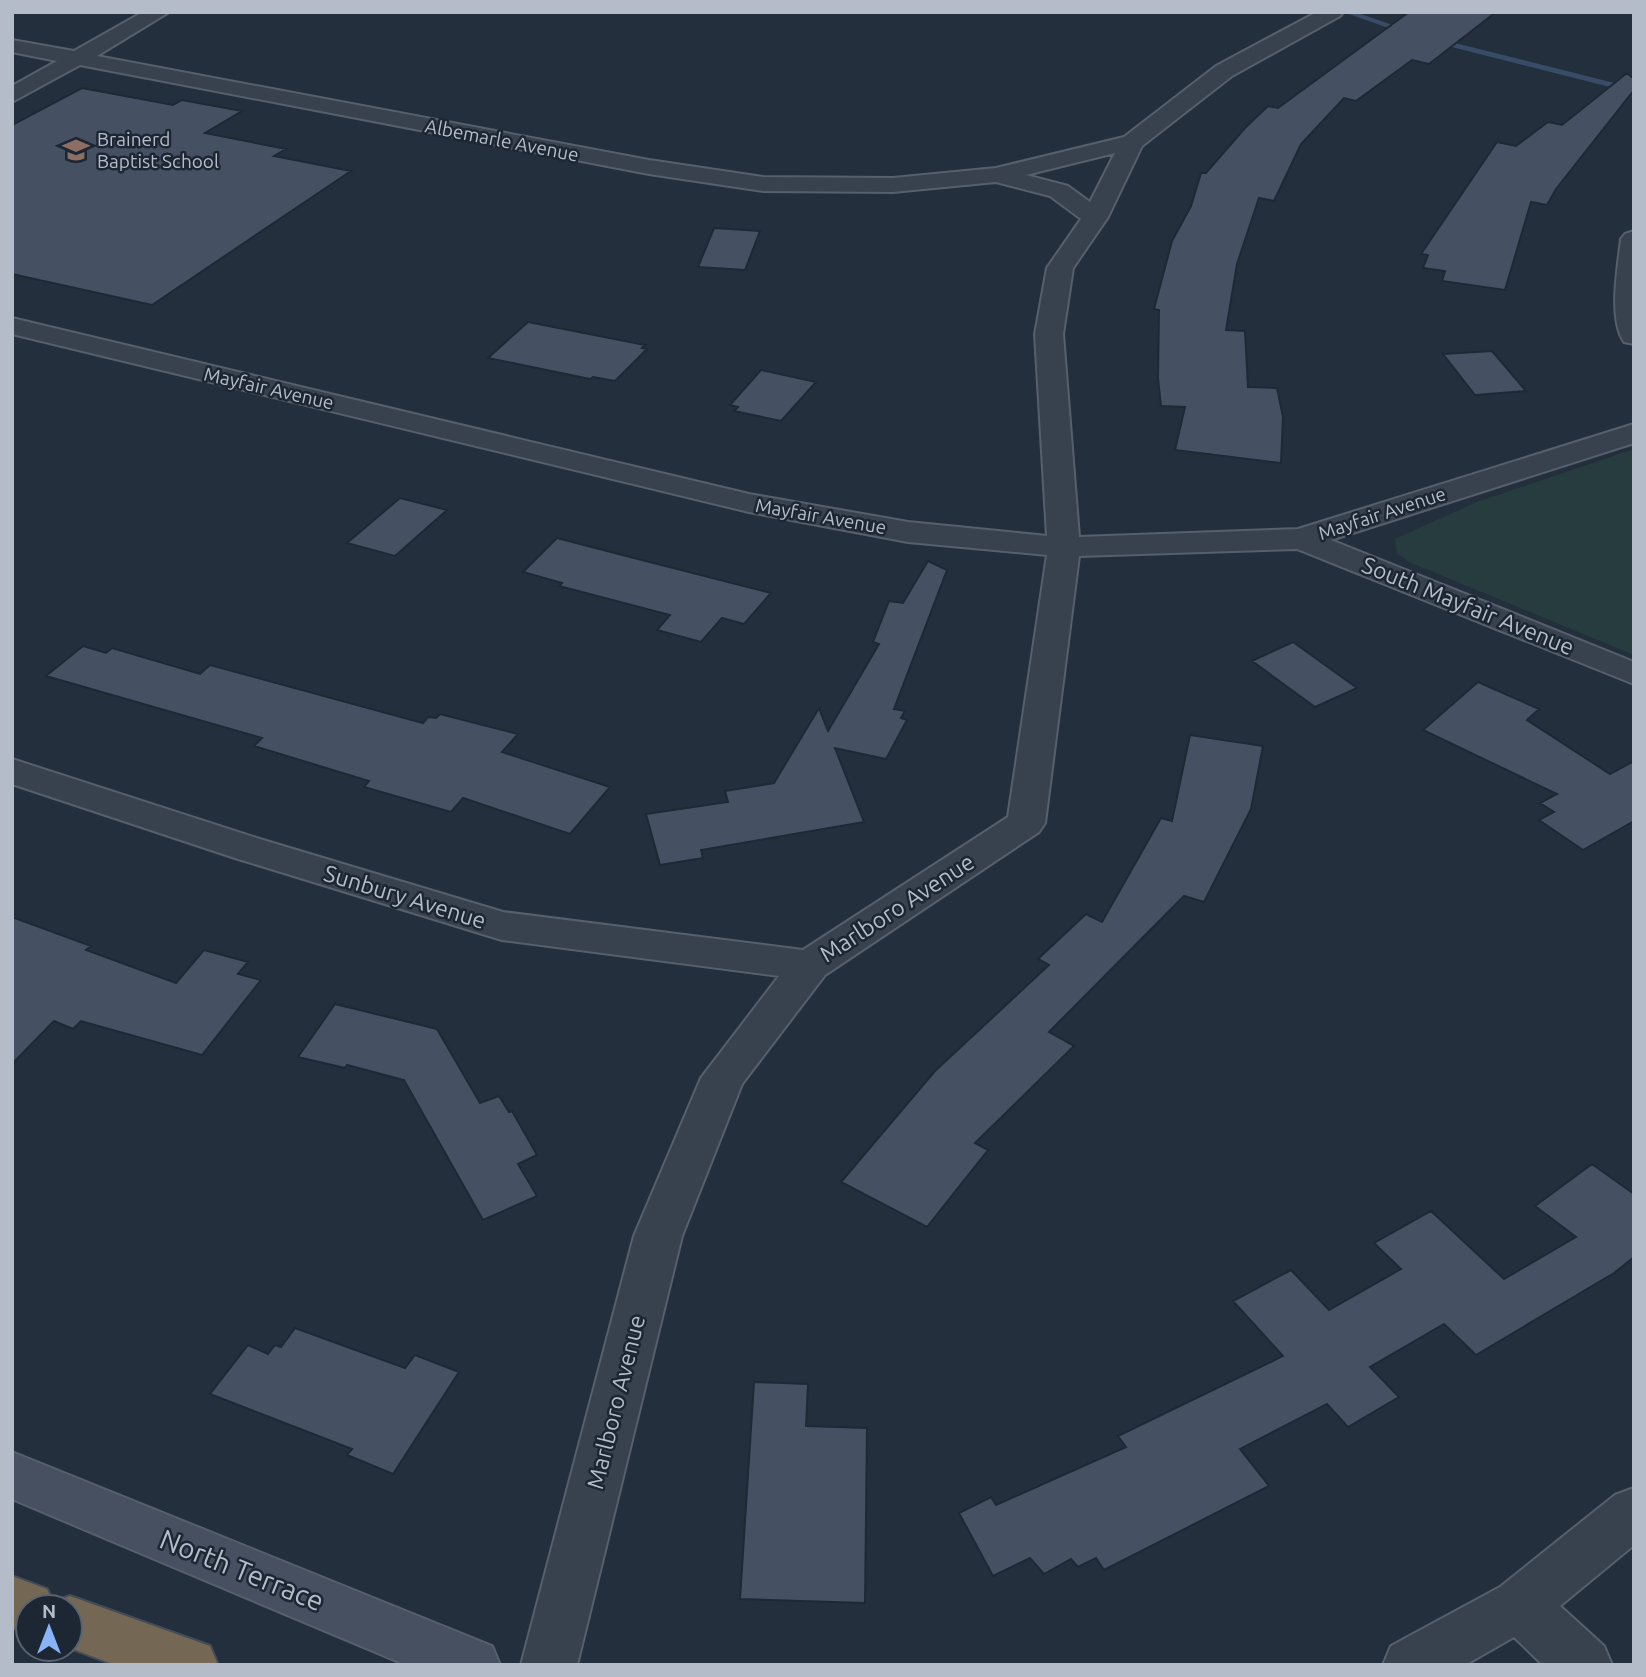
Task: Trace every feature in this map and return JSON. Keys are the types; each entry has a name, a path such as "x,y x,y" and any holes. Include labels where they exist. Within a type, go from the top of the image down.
{"highway":[{"path":"84,1627 190,1665"}],"street":[{"path":"12,95 159,12"},
{"name":"Marlboro Avenue","path":"996,174 1132,142 1224,71 1332,13"},
{"name":"Albemarle Avenue","path":"12,46 649,167 763,184 893,185 996,174"},
{"name":"Marlboro Avenue","path":"549,1665 658,1236 723,1079 810,965 1026,823 1064,547 1049,334 1060,268 1095,216 1132,142"},
{"path":"996,174 1059,191 1095,216"},
{"path":"1634,239 1629,281 1631,330 1634,336"},
{"name":"Mayfair Avenue","path":"12,326 750,503 908,532 1064,547 1301,539 1634,433"},
{"name":"South Mayfair Avenue","path":"1301,539 1634,674"},
{"name":"Sunbury Avenue","path":"12,771 248,849 502,926 810,965"},
{"name":"North Terrace","path":"12,1475 472,1665"},
{"path":"1410,1665 1519,1605 1634,1512"},
{"path":"1519,1605 1584,1665"}],"green space":[{"path":"1634,449 1634,655 1409,562 1397,553 1395,539 1477,502"}],"building":[{"path":"1409,12 1496,12 1429,64 1412,60 1356,101 1344,98 1301,144 1274,201 1259,198 1237,264 1226,330 1245,331 1248,387 1277,388 1283,417 1281,463 1175,450 1185,407 1161,406 1158,378 1159,310 1154,309 1172,241 1191,206 1201,173 1206,173 1268,106 1278,108"},
{"path":"1627,73 1634,79 1634,90 1556,189 1547,205 1531,202 1505,290 1442,281 1445,271 1423,268 1428,255 1421,254 1497,142 1516,146 1548,122 1562,125"},
{"path":"82,88 173,105 182,100 242,111 205,133 286,149 274,156 351,171 152,305 12,274 12,125"},
{"path":"714,228 760,231 745,270 698,267"},
{"path":"528,322 645,345 642,348 647,349 615,381 593,377 590,379 488,358"},
{"path":"1492,351 1526,391 1475,395 1443,354"},
{"path":"761,370 816,382 781,421 734,411 738,407 730,405"},
{"path":"400,498 447,510 395,556 347,543"},
{"path":"557,538 771,593 744,624 722,618 701,642 657,630 670,615 559,586 562,583 523,572"},
{"path":"928,561 947,570 894,709 905,711 901,718 907,720 886,759 835,748 864,822 701,850 703,858 660,865 646,814 728,802 725,791 774,783 819,708 828,731 879,644 873,642 889,601 903,603"},
{"path":"1293,642 1357,688 1315,707 1252,661"},
{"path":"83,646 106,653 112,648 200,674 210,665 423,723 428,717 436,718 440,714 518,734 502,752 610,787 570,834 463,798 451,812 364,787 369,781 254,746 262,738 46,676"},
{"path":"1478,682 1539,709 1527,720 1610,774 1634,761 1634,821 1583,850 1539,820 1554,812 1540,803 1557,794 1423,730"},
{"path":"1190,735 1263,746 1251,809 1204,902 1184,896 1049,1032 1074,1046 975,1143 988,1150 927,1227 841,1182 935,1071 1049,965 1038,959 1086,914 1102,922 1161,818 1172,821"},
{"path":"12,917 91,946 86,950 176,983 204,950 248,962 238,974 261,980 202,1055 81,1021 73,1029 54,1021 12,1064"},
{"path":"335,1004 437,1029 480,1103 499,1096 509,1112 512,1111 537,1155 518,1164 537,1196 483,1220 404,1080 347,1065 345,1068 298,1057"},
{"path":"1592,1164 1634,1194 1634,1257 1614,1273 1476,1355 1444,1324 1370,1367 1399,1397 1348,1427 1327,1404 1240,1449 1269,1486 1104,1570 1096,1558 1078,1567 1071,1559 1044,1574 1030,1558 993,1576 959,1513 991,1497 996,1505 1126,1447 1118,1436 1283,1356 1233,1301 1291,1270 1329,1310 1401,1269 1374,1243 1431,1211 1504,1279 1576,1237 1535,1206"},
{"path":"295,1328 405,1368 415,1355 459,1372 393,1474 347,1455 352,1449 210,1394 248,1345 268,1354 275,1345 281,1347"},
{"path":"754,1382 808,1384 806,1426 867,1428 865,1603 740,1599"}],"waterway":[{"path":"1347,12 1406,31"},
{"path":"1435,40 1634,91"}],"place":[{"name":"Brainerd Baptist School","path":"76,150"}]}
